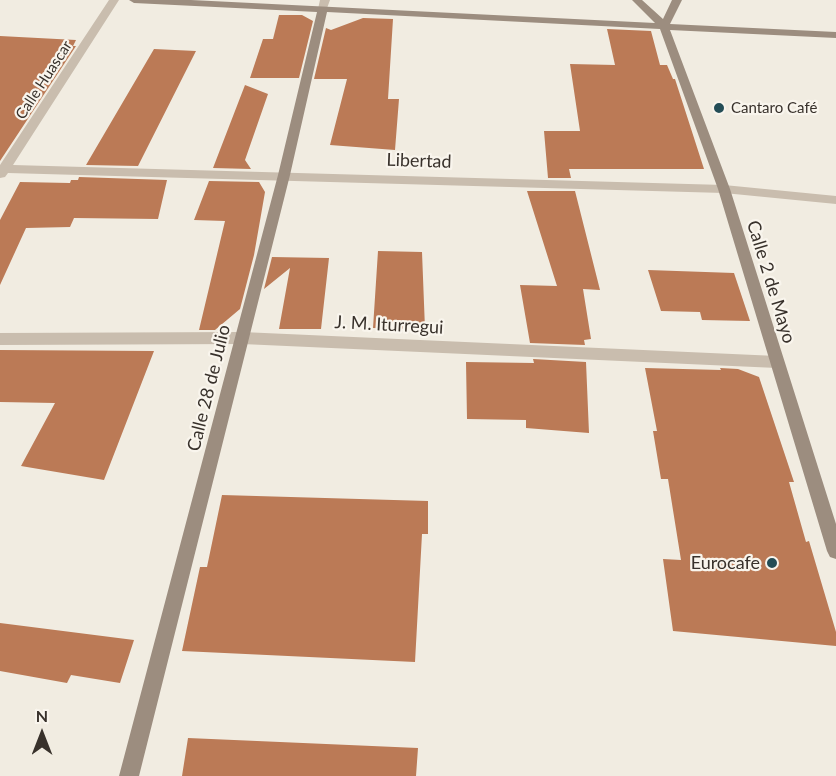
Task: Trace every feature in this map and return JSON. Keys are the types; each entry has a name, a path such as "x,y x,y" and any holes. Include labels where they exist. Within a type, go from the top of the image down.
{"street":[{"name":"Calle Huascar","path":"1,171 114,0"},
{"path":"134,0 324,5 836,35"},
{"path":"636,0 664,26"},
{"path":"664,26 677,0"},
{"name":"Calle 28 de Julio","path":"129,776 284,175 324,5"},
{"name":"Calle 2 de Mayo","path":"664,26 724,189 836,551"},
{"name":"Libertad","path":"1,171 284,175 724,189 836,200"},
{"name":"J. M. Iturregui","path":"0,339 242,338 777,362"}],"building":[{"path":"279,15 302,15 313,21 299,78 250,78 263,39 273,39"},
{"path":"363,18 393,19 388,99 399,99 395,150 330,145 347,79 314,79 326,28 331,30"},
{"path":"607,29 651,31 660,65 667,65 675,79 704,169 569,169 571,178 548,178 544,131 580,131 570,64 615,65"},
{"path":"0,36 76,40 73,46 76,46 0,161"},
{"path":"154,49 196,51 138,166 86,165"},
{"path":"245,85 268,94 245,160 251,169 213,168"},
{"path":"79,177 167,180 158,219 74,218 70,227 26,228 0,285 0,220 20,182 70,183 71,180 78,180"},
{"path":"209,181 259,182 265,192 254,255 240,309 215,330 199,330 225,221 194,220"},
{"path":"527,191 575,191 600,290 583,289 591,339 584,340 585,345 530,343 520,285 557,286"},
{"path":"378,251 422,252 425,329 373,328"},
{"path":"272,257 329,258 321,329 279,329 290,268 264,289"},
{"path":"648,270 734,273 750,321 702,320 700,312 661,311"},
{"path":"0,350 154,351 104,480 21,466 55,403 0,402"},
{"path":"533,359 586,362 589,433 526,428 526,420 467,419 466,362 534,363"},
{"path":"645,368 738,369 759,377 794,482 789,482 836,632 836,646 673,631 663,559 681,560 668,479 661,479 653,431 657,431"},
{"path":"222,495 428,501 428,534 422,534 415,662 182,651 200,567 207,567"},
{"path":"0,623 134,640 120,683 71,675 67,683 0,671"},
{"path":"188,738 418,748 416,776 182,776"}],"place":[{"name":"Cantaro Café","path":"719,108"},
{"name":"Eurocafe","path":"772,563"}]}
